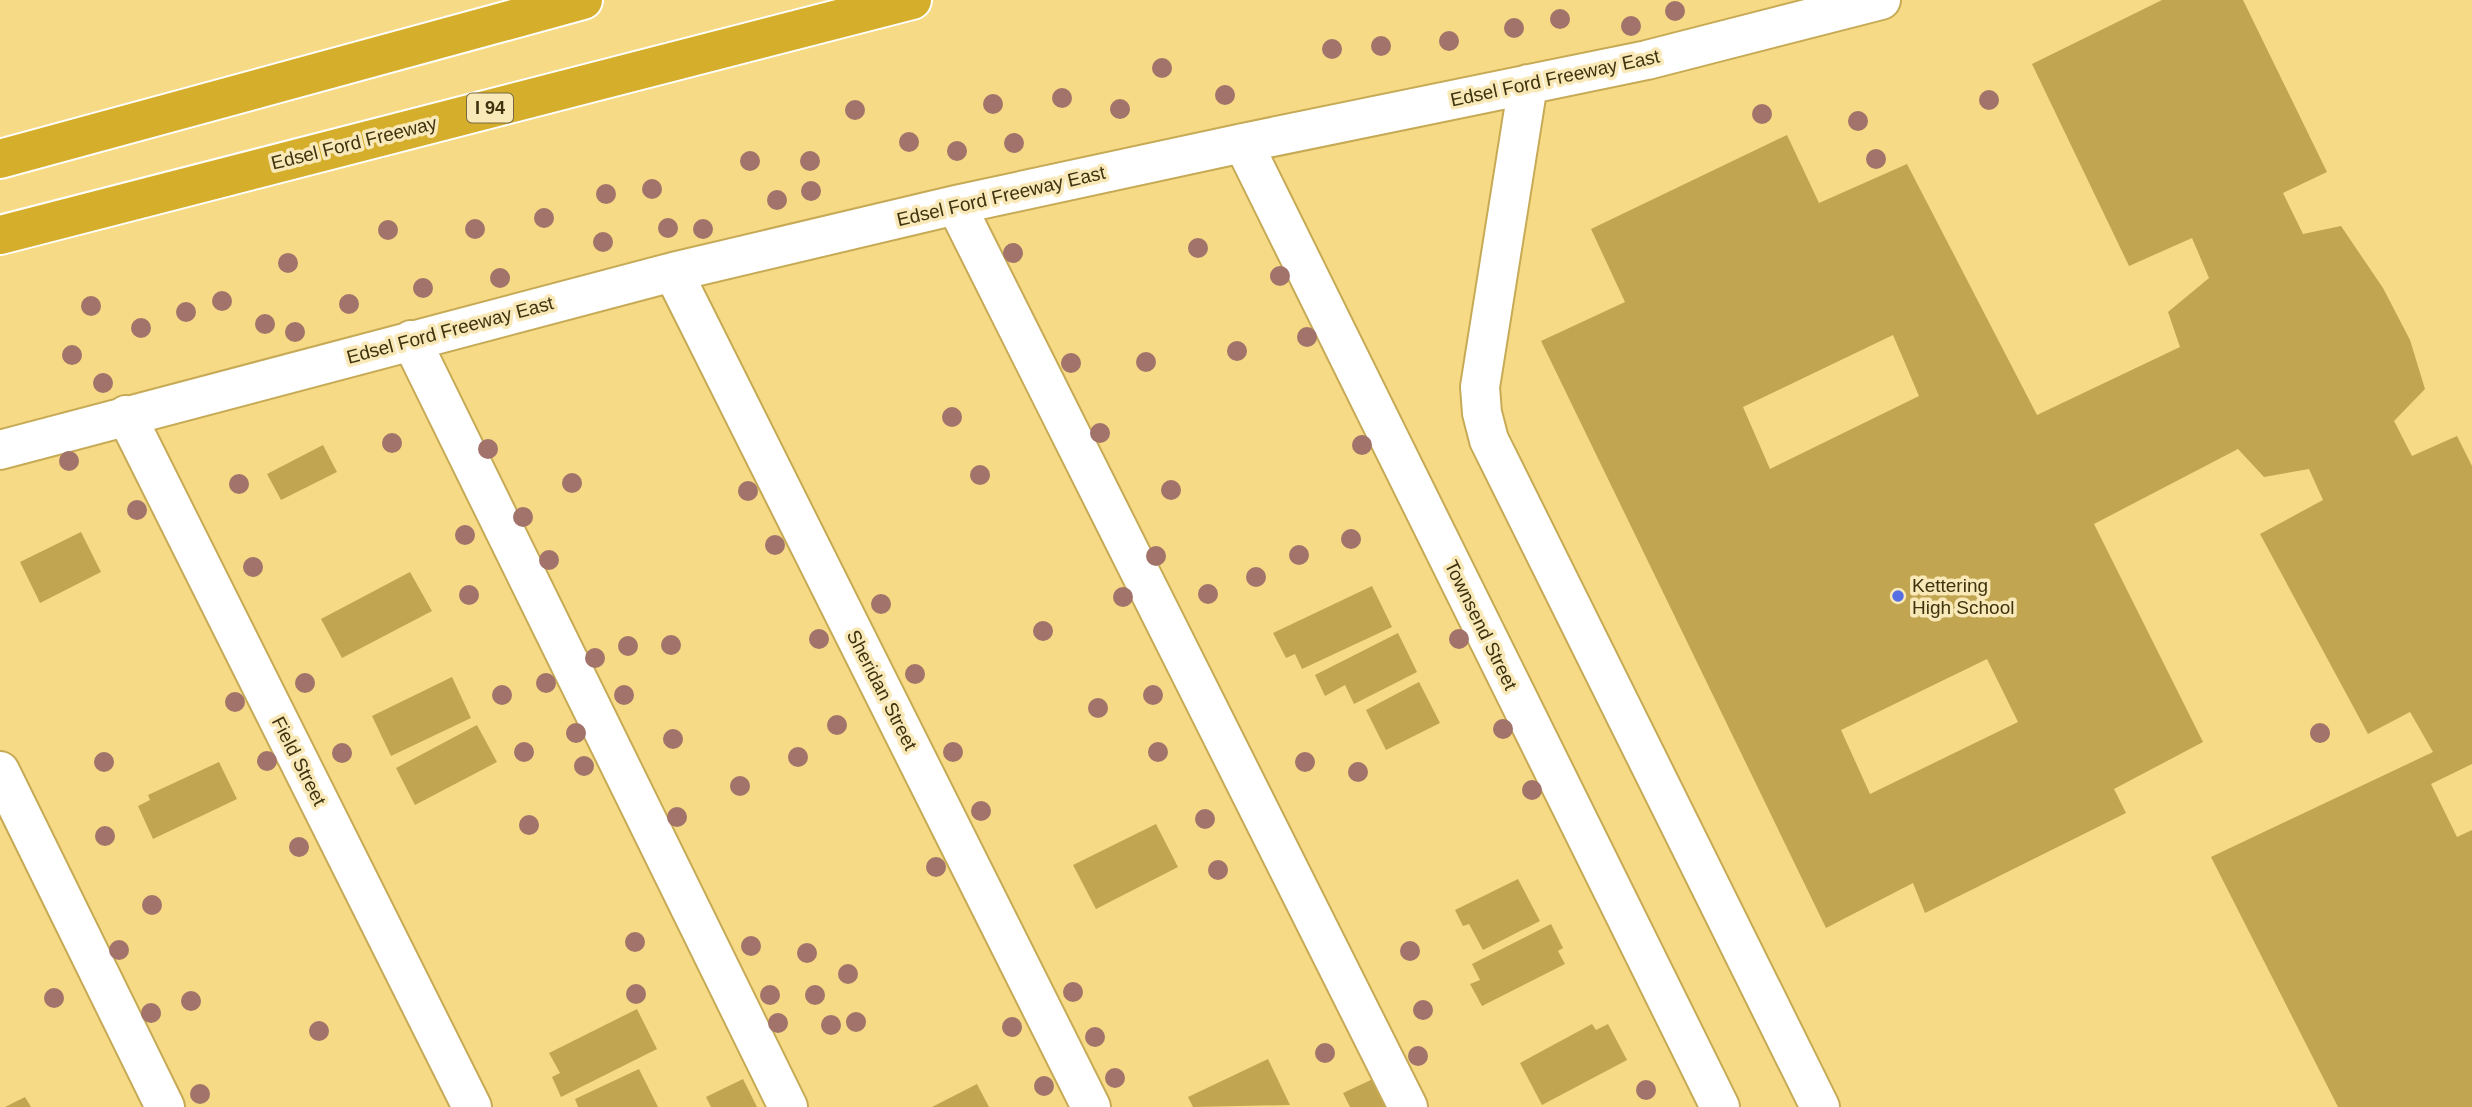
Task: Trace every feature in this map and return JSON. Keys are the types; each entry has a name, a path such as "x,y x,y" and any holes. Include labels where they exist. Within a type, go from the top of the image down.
{"highway":[{"path":"0,159 583,0"},
{"name":"Edsel Ford Freeway","path":"0,235 912,0"}],"street":[{"name":"Edsel Ford Freeway East","path":"0,450 673,272 956,205 1647,60 1881,0"},
{"path":"1528,84 1480,387 1482,413 1489,440 1820,1107"},
{"name":"Townsend Street","path":"1243,143 1720,1107"},
{"path":"956,205 1408,1107"},
{"name":"Sheridan Street","path":"673,272 1091,1107"},
{"path":"411,341 788,1107"},
{"name":"Field Street","path":"126,415 472,1107"},
{"path":"0,771 164,1107"}],"building":[{"name":"Kettering High School","path":"2162,0 2243,0 2327,172 2283,193 2303,234 2341,226 2383,288 2410,340 2425,389 2394,421 2412,456 2457,436 2472,466 2472,764 2431,784 2457,837 2472,830 2472,1107 2338,1107 2211,857 2433,752 2410,712 2368,734 2260,534 2323,500 2309,469 2264,477 2238,449 2094,524 2203,742 2114,789 2126,813 1925,913 1913,883 1826,928 1541,341 1625,302 1591,229 1787,135 1819,203 1907,164 2037,415 2180,347 2168,312 2209,278 2192,238 2129,266 2032,64","holes":["1893,335 1919,396 1770,469 1743,407","1987,659 2018,722 1870,794 1841,730"]},
{"path":"323,445 337,472 281,500 267,474"},
{"path":"81,532 101,572 40,603 20,562"},
{"path":"410,572 432,611 342,658 321,619"},
{"path":"1372,586 1392,627 1302,669 1295,654 1286,658 1273,633"},
{"path":"1398,633 1417,672 1354,704 1345,685 1325,696 1315,675"},
{"path":"452,677 471,718 391,756 372,716"},
{"path":"1419,682 1440,723 1386,750 1366,710"},
{"path":"477,725 497,762 415,805 396,768"},
{"path":"219,762 237,799 153,839 138,806 150,800 148,795"},
{"path":"1156,824 1178,867 1096,909 1073,865"},
{"path":"1518,879 1540,921 1483,950 1469,924 1463,926 1455,910"},
{"path":"1551,924 1563,948 1558,951 1565,964 1482,1006 1470,984 1480,980 1472,964"},
{"path":"637,1009 657,1049 561,1097 552,1077 560,1073 549,1053"},
{"path":"1592,1024 1596,1030 1608,1024 1627,1060 1542,1105 1520,1063"},
{"path":"1268,1059 1290,1105 1193,1107 1188,1097"},
{"path":"639,1069 658,1107 578,1107 575,1099"},
{"path":"1375,1078 1389,1107 1350,1107 1343,1093"},
{"path":"743,1079 757,1107 711,1107 706,1097"},
{"path":"977,1084 989,1107 932,1107"},
{"path":"25,1097 31,1107 5,1107"}],"place":[{"name":"Kettering High School","path":"1898,596"}]}
